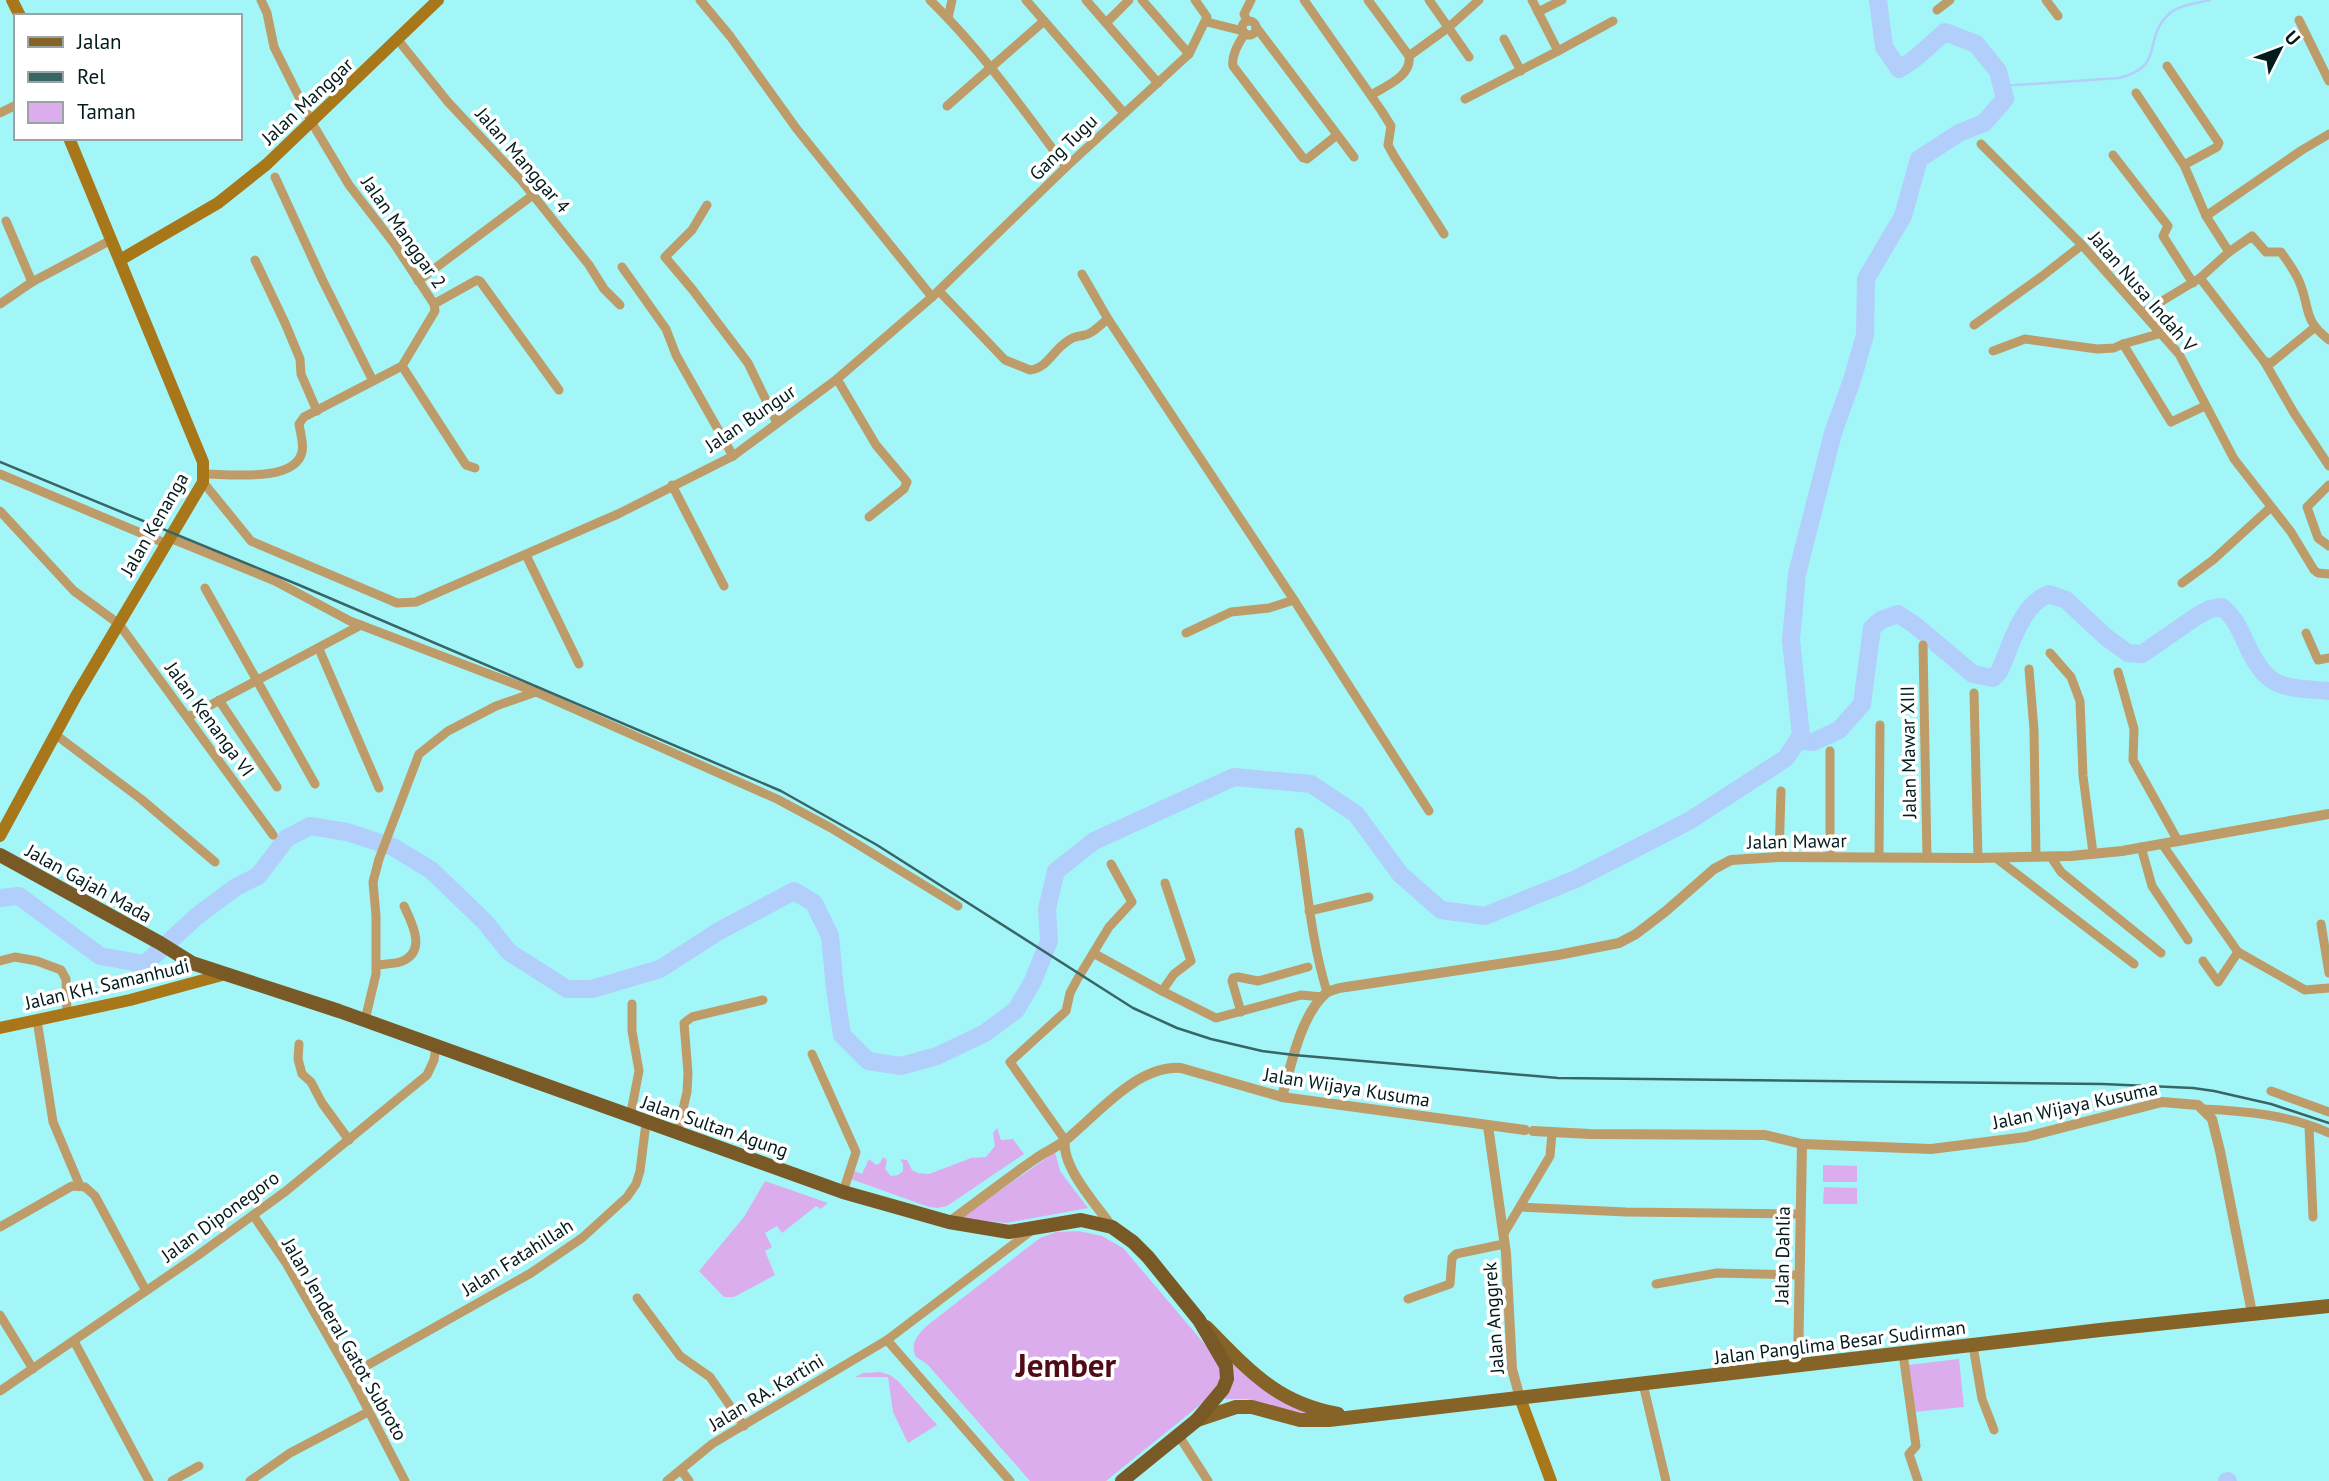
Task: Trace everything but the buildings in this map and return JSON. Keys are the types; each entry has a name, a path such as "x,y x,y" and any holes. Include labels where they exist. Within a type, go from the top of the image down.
{"highway":[{"name":"Jalan Gajah Mada","path":"0,855 192,963"},
{"name":"Jalan Sultan Agung","path":"192,963 365,1020 843,1192 949,1222 1009,1233 1081,1220 1112,1227 1123,1233 1148,1257 1200,1321 1226,1366 1227,1379 1223,1389 1197,1420"},
{"path":"1122,1481 1197,1420"}],"main road":[{"name":"Jalan Manggar","path":"120,260 218,203 267,164 438,0"},
{"name":"Jalan Kenanga","path":"0,836 204,478 203,462 70,140"},
{"name":"Jalan KH. Samanhudi","path":"0,1028 182,987 222,975"},
{"name":"Jalan Panglima Besar Sudirman","path":"1197,1420 1236,1407 1252,1407 1300,1420 1356,1417 2329,1306"},
{"name":"Jalan Panglima Besar Sudirman","path":"1200,1321 1247,1368 1282,1395 1315,1409 1356,1417"},
{"path":"1520,1398 1551,1481"}],"street":[{"name":"Jalan Manggar 2","path":"261,0 267,13 274,47 312,123 349,185 393,242 434,304 435,310 404,364"},
{"path":"700,0 730,36 796,128 936,294 1005,360 1035,371 1044,365 1062,344 1075,335 1087,335 1108,319"},
{"path":"930,0 993,68 1066,167"},
{"path":"948,18 952,0"},
{"path":"1026,0 1124,113"},
{"path":"1086,0 1158,83"},
{"path":"1106,23 1129,0"},
{"path":"1142,0 1189,54"},
{"path":"1195,0 1207,19 1244,32 1253,33 1256,27"},
{"path":"1247,21 1244,13 1251,0"},
{"path":"1304,0 1391,127 1388,145 1444,234"},
{"path":"1368,0 1409,57 1410,63 1407,71 1371,95"},
{"path":"1429,0 1469,57"},
{"path":"1409,57 1479,0"},
{"path":"1532,0 1558,51"},
{"path":"1538,12 1562,0"},
{"path":"1937,10 1950,0"},
{"path":"2046,0 2058,16"},
{"name":"Gang Tugu","path":"936,294 1066,167 1189,54 1207,19"},
{"path":"2299,20 2329,81"},
{"path":"947,106 1044,21"},
{"path":"1337,135 1307,159 1303,158 1233,66 1236,49 1244,32 1242,25 1247,21 1253,22 1354,157"},
{"path":"1465,99 1613,22"},
{"path":"1504,39 1521,71"},
{"name":"Jalan Manggar 4","path":"398,40 448,102 533,195 589,265 604,289 620,305"},
{"path":"2167,65 2219,143 2217,148 2184,165"},
{"path":"2136,93 2184,165 2206,216 2229,251"},
{"path":"2206,216 2329,134"},
{"name":"Jalan Nusa Indah V","path":"1982,144 2082,245 2182,358 2234,458 2291,533 2314,570 2329,574"},
{"path":"2113,155 2168,226 2163,234 2196,280 2264,361 2294,414 2329,466"},
{"path":"275,177 321,279 373,381"},
{"path":"418,281 533,195"},
{"path":"707,205 692,230 666,257 748,363 778,423"},
{"path":"6,221 32,282"},
{"path":"2144,312 2196,280 2249,237 2255,237 2266,252 2281,252 2298,276 2308,317 2314,328 2329,340"},
{"path":"0,304 32,282 111,240"},
{"path":"1974,325 2082,245"},
{"path":"255,260 300,359 302,374 317,411"},
{"path":"622,267 666,330 676,355 733,456"},
{"path":"1082,274 1108,319 1294,600 1429,811"},
{"path":"434,304 477,280 480,281 559,390"},
{"name":"Jalan Bungur","path":"204,478 251,541 397,603 416,603 618,514 733,456 837,379 936,294"},
{"path":"2264,361 2271,363 2314,328"},
{"path":"1993,351 2025,339 2097,349 2162,334"},
{"path":"2123,344 2171,422 2205,406"},
{"path":"204,478 281,472 298,461 302,452 299,424 304,418 404,364 466,465 475,468"},
{"path":"837,379 876,445 907,482 904,489 869,517"},
{"path":"0,474 275,581 361,625 536,692 777,799 831,828 958,906"},
{"path":"673,485 724,586"},
{"path":"2329,485 2307,507 2318,538 2329,546"},
{"path":"2182,583 2213,560 2270,508"},
{"name":"Jalan Kenanga VI","path":"0,511 74,591 119,624 273,835"},
{"path":"526,555 579,664"},
{"path":"205,588 315,784"},
{"path":"1186,633 1231,612 1269,608 1294,600"},
{"path":"188,717 361,625"},
{"path":"2306,633 2318,660 2329,658"},
{"name":"Jalan Mawar XIII","path":"1923,645 1927,858"},
{"path":"319,649 379,788"},
{"path":"2050,653 2071,677 2080,701 2082,776 2093,853"},
{"path":"2029,669 2034,730 2036,857"},
{"path":"2118,672 2134,729 2133,760 2178,841"},
{"path":"365,1020 376,965 373,881 419,754 448,731 496,706 536,692"},
{"path":"1974,693 1978,858"},
{"path":"219,700 277,787"},
{"path":"1879,857 1880,725"},
{"path":"56,735 141,799 215,862"},
{"path":"1830,751 1830,857"},
{"path":"1779,857 1781,791"},
{"name":"Jalan Mawar","path":"1325,995 1346,987 1558,956 1619,943 1636,934 1666,911 1714,869 1731,860 1779,857 2051,857 2162,844 2329,814"},
{"path":"1282,1097 1300,1035 1325,995 1309,911 1299,832"},
{"path":"2162,844 2238,952 2305,990 2329,988"},
{"path":"2141,847 2152,886 2188,940"},
{"path":"2051,857 2061,872 2161,953"},
{"path":"1996,858 2134,964"},
{"path":"1111,864 1133,901 1109,927 1070,993 1066,1011 1010,1062 1065,1140 1066,1156 1074,1172 1112,1227"},
{"path":"1162,991 1174,974 1191,961 1165,883"},
{"path":"1309,911 1369,897"},
{"path":"376,965 400,962 415,945 416,933 404,906"},
{"path":"2321,924 2329,973"},
{"path":"2203,961 2218,982 2238,952"},
{"path":"1095,954 1216,1018 1301,995 1325,995"},
{"path":"0,961 15,957 37,961 61,970 66,979 67,1014"},
{"path":"1241,1012 1233,978 1258,981 1308,967"},
{"path":"677,1134 687,1092 684,1023 692,1017 763,1000"},
{"path":"630,1117 639,1072 632,1031 632,1004"},
{"path":"37,1020 53,1122 80,1186"},
{"path":"299,1044 298,1059 302,1074 311,1082 322,1103 349,1140"},
{"name":"Jalan Diponegoro","path":"0,1391 253,1215 349,1140 427,1074 436,1046"},
{"path":"812,1054 856,1152 843,1192"},
{"name":"Jalan Wijaya Kusuma","path":"949,1222 1033,1160 1065,1140 1135,1082 1158,1069 1181,1068 1282,1097 1552,1133 1765,1135 1802,1144 1931,1149 2026,1137 2162,1102 2190,1104 2203,1109"},
{"path":"2271,1091 2329,1112"},
{"path":"2203,1109 2249,1111 2329,1133"},
{"path":"2203,1109 2212,1119 2220,1151 2252,1314"},
{"name":"Jalan Fatahillah","path":"350,1375 531,1273 582,1238 627,1197 636,1184 646,1122"},
{"name":"Jalan Anggrek","path":"1488,1126 1504,1239 1512,1369 1520,1398"},
{"path":"2309,1126 2313,1217"},
{"name":"Jalan Anggrek","path":"1504,1239 1550,1156 1552,1133"},
{"name":"Jalan Dahlia","path":"1798,1367 1802,1144"},
{"path":"0,1227 72,1185 85,1187 95,1196 145,1289"},
{"path":"1521,1207 1626,1212 1800,1214"},
{"name":"Jalan Jenderal Gatot Subroto","path":"253,1215 286,1264 350,1375 404,1481"},
{"name":"Jalan RA. Kartini","path":"667,1481 712,1444 887,1340 1035,1228"},
{"path":"1408,1300 1450,1284 1452,1258 1456,1254 1504,1239"},
{"path":"1656,1284 1717,1273 1800,1275"},
{"path":"637,1298 680,1356 710,1377 744,1426"},
{"path":"0,1315 33,1369"},
{"path":"887,1340 1010,1481"},
{"path":"74,1341 149,1481"},
{"path":"1973,1346 1982,1399 1994,1430"},
{"path":"1903,1354 1916,1446 1909,1454 1919,1481"},
{"path":"1643,1384 1665,1481"},
{"path":"250,1481 290,1453 368,1412"},
{"path":"1179,1436 1208,1481"},
{"path":"172,1481 199,1466"},
{"path":"681,1470 689,1481"}],"green space":[{"path":"997,1128 1001,1140 1013,1139 1024,1154 947,1206 929,1207 851,1179 855,1171 862,1174 869,1159 876,1165 883,1157 887,1160 885,1169 891,1176 903,1171 900,1159 907,1160 912,1170 929,1174 971,1158 986,1157 995,1146 993,1133"},
{"path":"1055,1152 1060,1171 1088,1208 1006,1223 961,1218"},
{"path":"1823,1165 1857,1166 1857,1182 1823,1182"},
{"path":"765,1181 828,1203 821,1209 816,1206 782,1233 777,1226 765,1233 772,1247 765,1251 775,1275 734,1297 724,1297 699,1271 744,1217"},
{"path":"1824,1187 1857,1188 1857,1204 1823,1204"},
{"path":"1079,1231 1102,1236 1123,1248 1219,1361 1221,1381 1211,1396 1106,1481 1030,1481 927,1364 916,1357 914,1343 929,1324 1040,1238 1056,1232"},
{"path":"1226,1352 1245,1373 1274,1397 1311,1414 1309,1417 1247,1399 1225,1399"},
{"path":"1959,1359 1964,1407 1914,1412 1908,1365"},
{"path":"880,1372 898,1381 937,1425 908,1443 893,1412 888,1377 855,1377 863,1373"}],"waterway":[{"path":"0,898 19,896 100,956 145,964 197,916 236,887 258,876 287,838 310,826 347,832 393,847 431,870 485,922 509,952 567,989 592,989 660,969 719,931 794,891 814,903 830,936 842,1035 868,1061 901,1066 937,1056 985,1033 1016,1010 1033,981 1049,941 1047,909 1056,871 1094,841 1234,777 1311,784 1356,814 1400,874 1441,910 1485,916 1576,879 1689,821 1786,758 1801,736 1791,640 1797,574 1833,433 1865,335 1866,279 1903,216 1919,159 1959,133 1984,123 2005,99 1998,71 1976,44 1945,32 1899,69 1884,47 1878,0"},
{"path":"2002,86 2119,78 2134,73 2149,59 2156,33 2169,14 2183,6 2210,0"},
{"path":"1798,740 1813,742 1839,730 1862,704 1872,628 1881,620 1898,614 1973,674 1993,678 1999,672 2024,616 2039,599 2049,594 2066,600 2107,638 2128,653 2142,654 2197,616 2210,609 2222,607 2234,619 2261,670 2269,678 2288,686 2329,691"}],"railway":[{"path":"0,462 299,585 781,791 877,845 1133,1008 1177,1028 1211,1039 1262,1051 1294,1055 1558,1078 2103,1084 2193,1088 2271,1104 2329,1123"}],"district":[{"name":"Jember","path":"1066,1365"}]}
